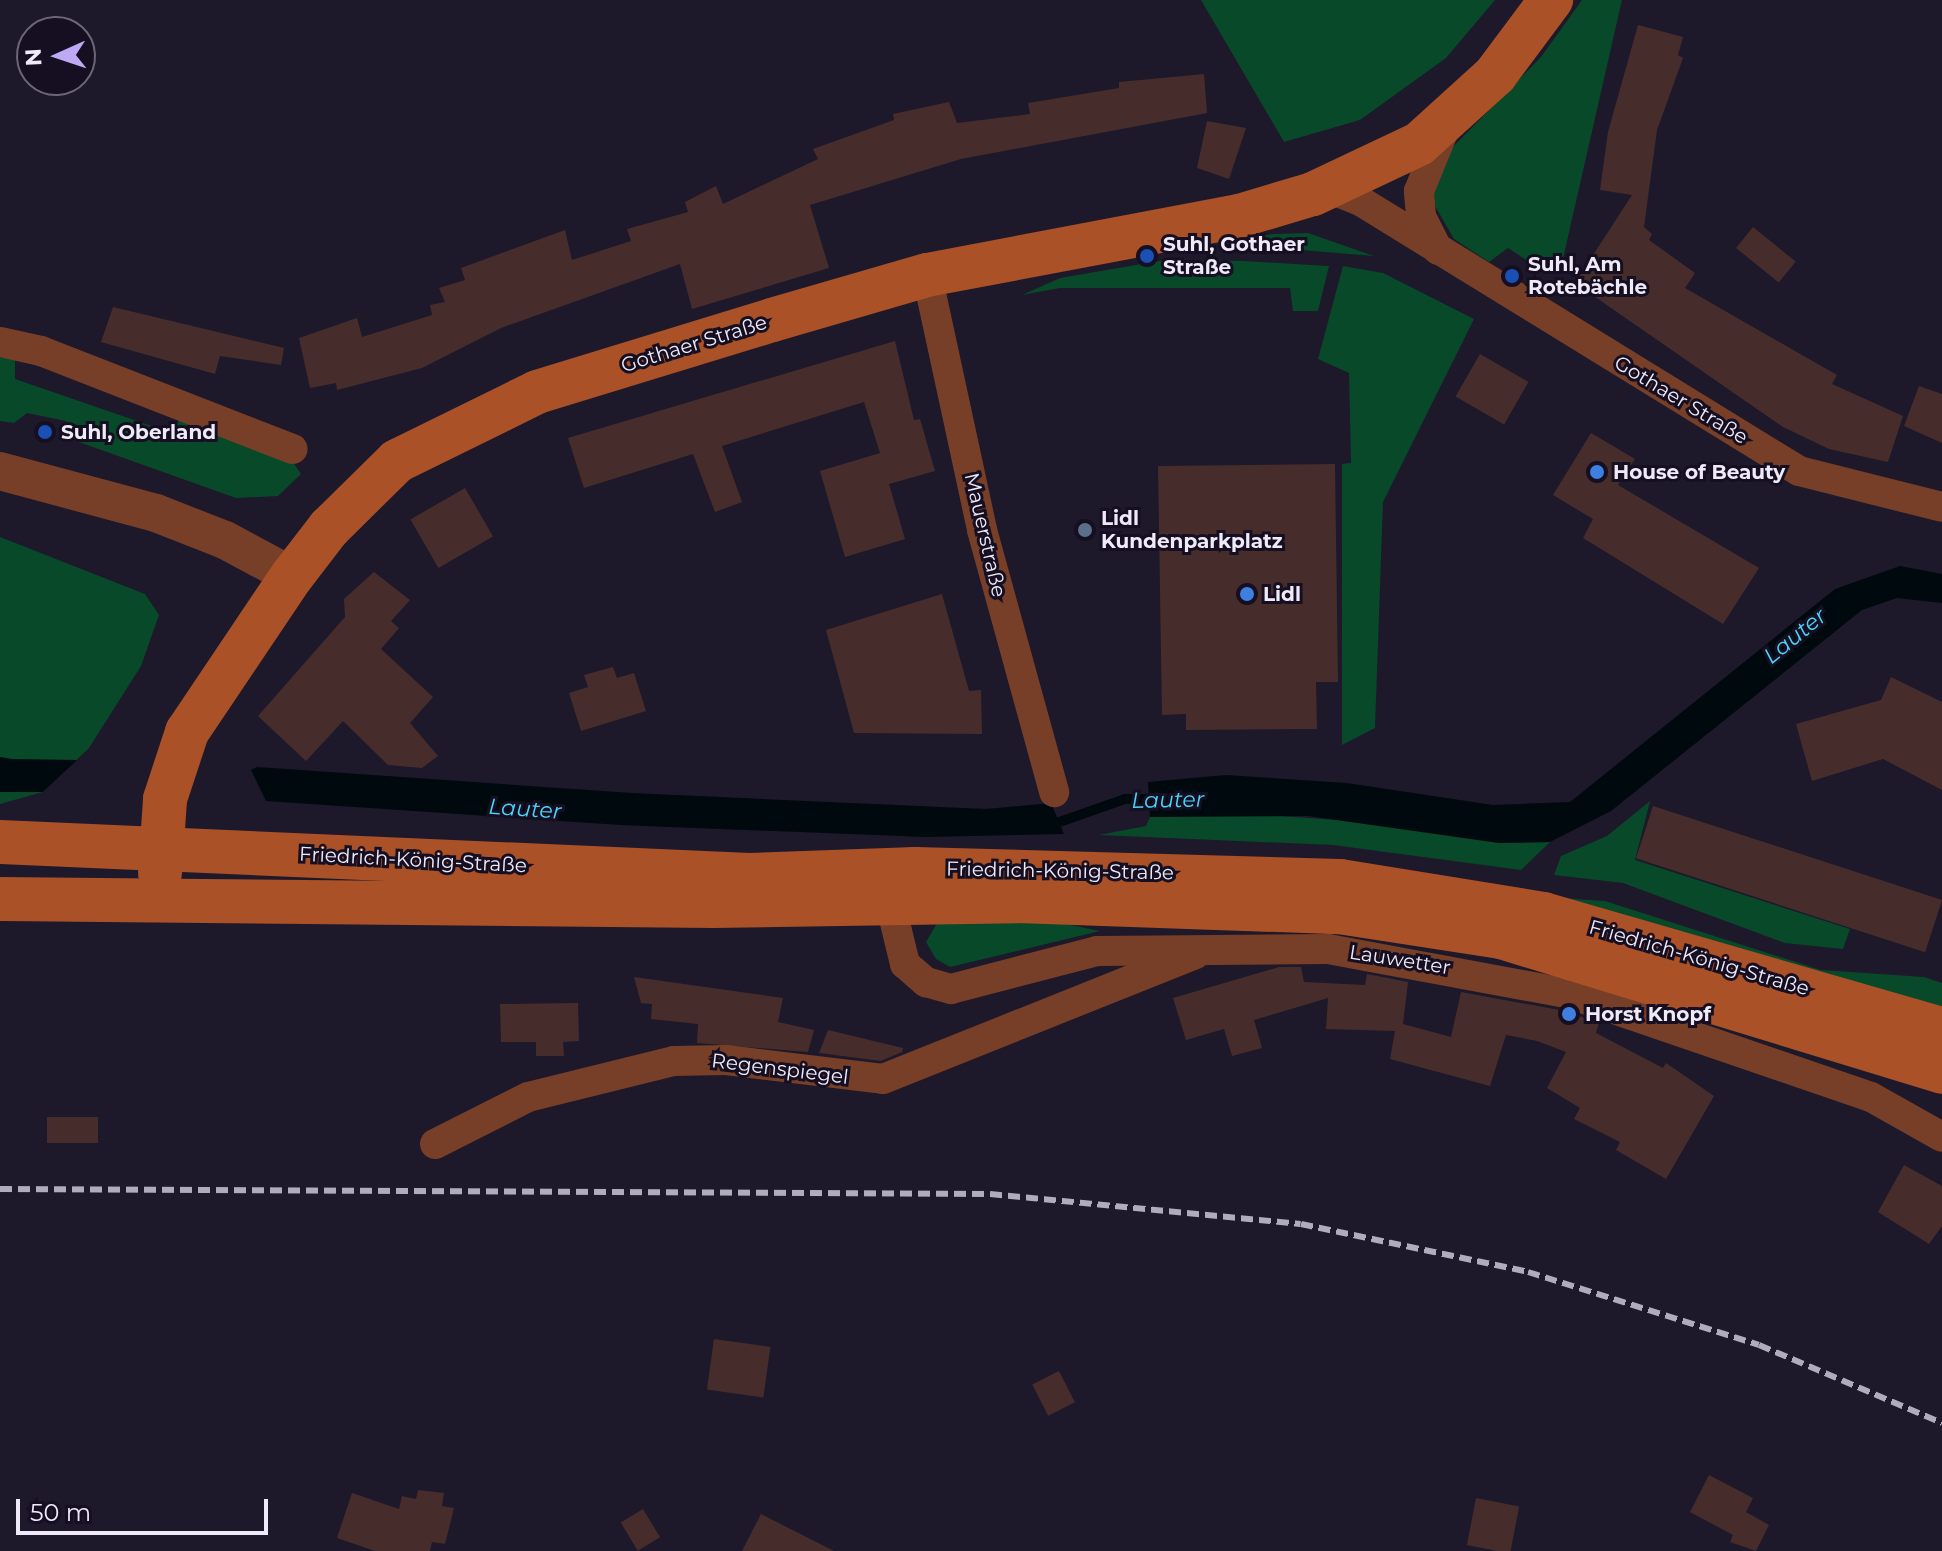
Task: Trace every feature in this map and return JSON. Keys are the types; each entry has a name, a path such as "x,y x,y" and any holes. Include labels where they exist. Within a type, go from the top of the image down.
{"main road":[{"path":"1328,188 1419,144 1451,117 1532,33 1551,0"},
{"name":"Gothaer Straße","path":"160,899 160,845 182,743 292,576 329,528 397,461 487,412 927,275 1239,216 1328,188"},
{"path":"0,842 160,845"},
{"name":"Friedrich-König-Straße","path":"160,845 749,875 915,869 1340,881 1543,914 1942,1029"},
{"path":"0,899 160,899"},
{"name":"Friedrich-König-Straße","path":"160,899 1200,905 1420,923 1501,937 1942,1072"}],"street":[{"path":"1438,250 1421,216 1419,191 1427,161 1451,117"},
{"name":"Gothaer Straße","path":"1328,188 1438,250 1799,471 1942,507"},
{"name":"Mauerstraße","path":"927,275 982,530 1054,792"},
{"path":"0,342 41,351 293,449"},
{"path":"0,471 156,513 225,540 292,576"},
{"name":"Lauwetter","path":"890,902 905,964 926,982 951,989 1097,951 1211,947 1328,949 1570,994 1871,1097 1942,1137"},
{"name":"Regenspiegel","path":"435,1144 528,1097 674,1061 726,1060 883,1079 1211,947"}],"green space":[{"path":"1201,0 1495,0 1446,58 1360,120 1284,142"},
{"path":"1582,0 1622,0 1562,263 1548,274 1508,248 1489,262 1454,239 1431,199 1451,149 1541,57"},
{"path":"1308,233 1374,256 1213,243 1273,234"},
{"path":"1165,260 1329,266 1318,311 1293,311 1290,288 1060,288 1022,295 1060,278"},
{"path":"1343,266 1383,273 1474,319 1383,502 1375,728 1342,745 1342,464 1351,463 1349,373 1318,359"},
{"path":"0,353 15,355 15,379 172,433 182,414 289,456 301,474 278,496 236,498 62,436 66,421 27,413 14,423 0,421"},
{"path":"0,537 145,594 159,615 141,666 89,748 43,792 0,804"},
{"path":"1650,801 1635,860 1850,929 1843,949 1785,943 1623,883 1554,875 1561,856 1607,836"},
{"path":"1226,812 1392,824 1499,843 1550,842 1521,870 1333,845 1099,835 1146,826 1150,817"},
{"path":"1531,896 1605,901 1821,970 1924,977 1942,983 1942,1010"},
{"path":"940,918 1042,919 1100,931 950,967 936,959 926,942"}],"water":[{"path":"1900,566 1942,574 1942,603 1897,598 1862,610 1611,811 1550,842 1499,843 1308,816 1150,817 1148,782 1226,775 1347,783 1493,805 1570,802 1835,589"},
{"path":"0,757 77,760 43,792 0,792"},
{"path":"257,767 632,793 986,809 1051,803 1064,834 926,837 620,825 266,801 251,770"}],"building":[{"path":"1638,25 1683,37 1678,55 1683,58 1657,130 1644,227 1652,234 1649,240 1695,273 1685,288 1837,375 1832,384 1903,416 1888,462 1829,449 1783,427 1575,283 1632,195 1600,190 1608,132"},
{"path":"1204,74 1207,113 961,159 810,205 829,268 692,309 680,264 501,328 422,368 337,390 336,383 310,388 299,338 357,318 362,337 432,315 430,305 445,302 439,288 465,280 461,268 565,230 572,260 631,241 627,229 688,212 685,202 716,186 723,204 818,159 813,149 894,120 893,114 949,102 957,123 1030,114 1028,103 1119,88 1119,82"},
{"path":"1207,121 1246,128 1229,179 1197,168"},
{"path":"1753,227 1796,262 1779,283 1736,248"},
{"path":"113,307 284,348 281,365 220,356 215,374 101,342"},
{"path":"895,341 914,420 920,419 935,471 889,484 905,539 845,557 820,471 880,453 864,402 722,446 742,502 715,512 693,454 584,488 568,438"},
{"path":"1480,354 1528,382 1504,424 1456,396"},
{"path":"1919,386 1942,394 1942,443 1904,426"},
{"path":"1591,433 1635,459 1618,485 1759,568 1723,624 1583,538 1593,519 1553,495"},
{"path":"1335,464 1338,682 1316,682 1317,729 1186,730 1186,714 1162,715 1158,466"},
{"path":"465,488 493,536 438,568 410,520"},
{"path":"374,572 410,600 391,621 399,628 381,649 433,697 410,723 438,756 422,768 388,765 343,721 306,761 258,716 345,617 344,599"},
{"path":"942,594 969,691 981,690 982,734 854,733 826,630"},
{"path":"613,667 617,678 634,673 646,711 581,731 569,693 588,687 584,675"},
{"path":"1891,677 1942,702 1942,790 1883,759 1812,781 1796,724 1881,700"},
{"path":"1653,806 1942,900 1925,952 1636,858"},
{"path":"1279,967 1301,967 1304,982 1365,985 1367,974 1408,982 1403,1024 1451,1037 1461,992 1565,1011 1599,1023 1596,1033 1663,1068 1666,1063 1714,1096 1666,1179 1616,1150 1620,1142 1574,1119 1580,1108 1547,1088 1566,1052 1537,1041 1506,1035 1490,1086 1390,1059 1395,1031 1326,1029 1328,998 1254,1020 1262,1048 1232,1056 1224,1029 1186,1040 1173,998"},
{"path":"634,977 783,998 778,1022 814,1030 808,1052 697,1043 698,1024 651,1019 652,1004 641,1003"},
{"path":"578,1003 579,1041 563,1042 564,1056 536,1056 536,1042 501,1042 500,1004"},
{"path":"828,1030 903,1048 902,1052 881,1061 819,1053"},
{"path":"47,1117 98,1117 98,1143 47,1143"},
{"path":"1904,1165 1942,1186 1942,1226 1929,1244 1878,1212"},
{"path":"714,1339 770,1347 763,1397 707,1390"},
{"path":"1059,1371 1075,1402 1048,1416 1032,1385"},
{"path":"1709,1475 1753,1498 1746,1512 1769,1525 1756,1551 1730,1542 1733,1535 1690,1512"},
{"path":"418,1490 444,1493 442,1506 454,1508 445,1544 432,1542 430,1551 375,1551 337,1538 352,1493 399,1509 402,1496 416,1499"},
{"path":"1476,1498 1519,1506 1511,1551 1467,1545"},
{"path":"643,1509 660,1537 638,1551 621,1522"},
{"path":"761,1514 834,1551 742,1551"}],"waterway":[{"name":"Lauter","path":"1048,826 1125,799 1159,799"}],"railway":[{"path":"0,1189 990,1194 1301,1224 1528,1272 1759,1345 1942,1423"}],"place":[{"name":"Suhl, Gothaer Straße","path":"1147,256"},
{"name":"Suhl, Am Rotebächle","path":"1512,276"},
{"name":"Suhl, Oberland","path":"45,432"},
{"name":"House of Beauty","path":"1597,472"},
{"name":"Lidl Kundenparkplatz","path":"1085,530"},
{"name":"Lidl","path":"1247,594"},
{"name":"Horst Knopf","path":"1569,1014"}]}
